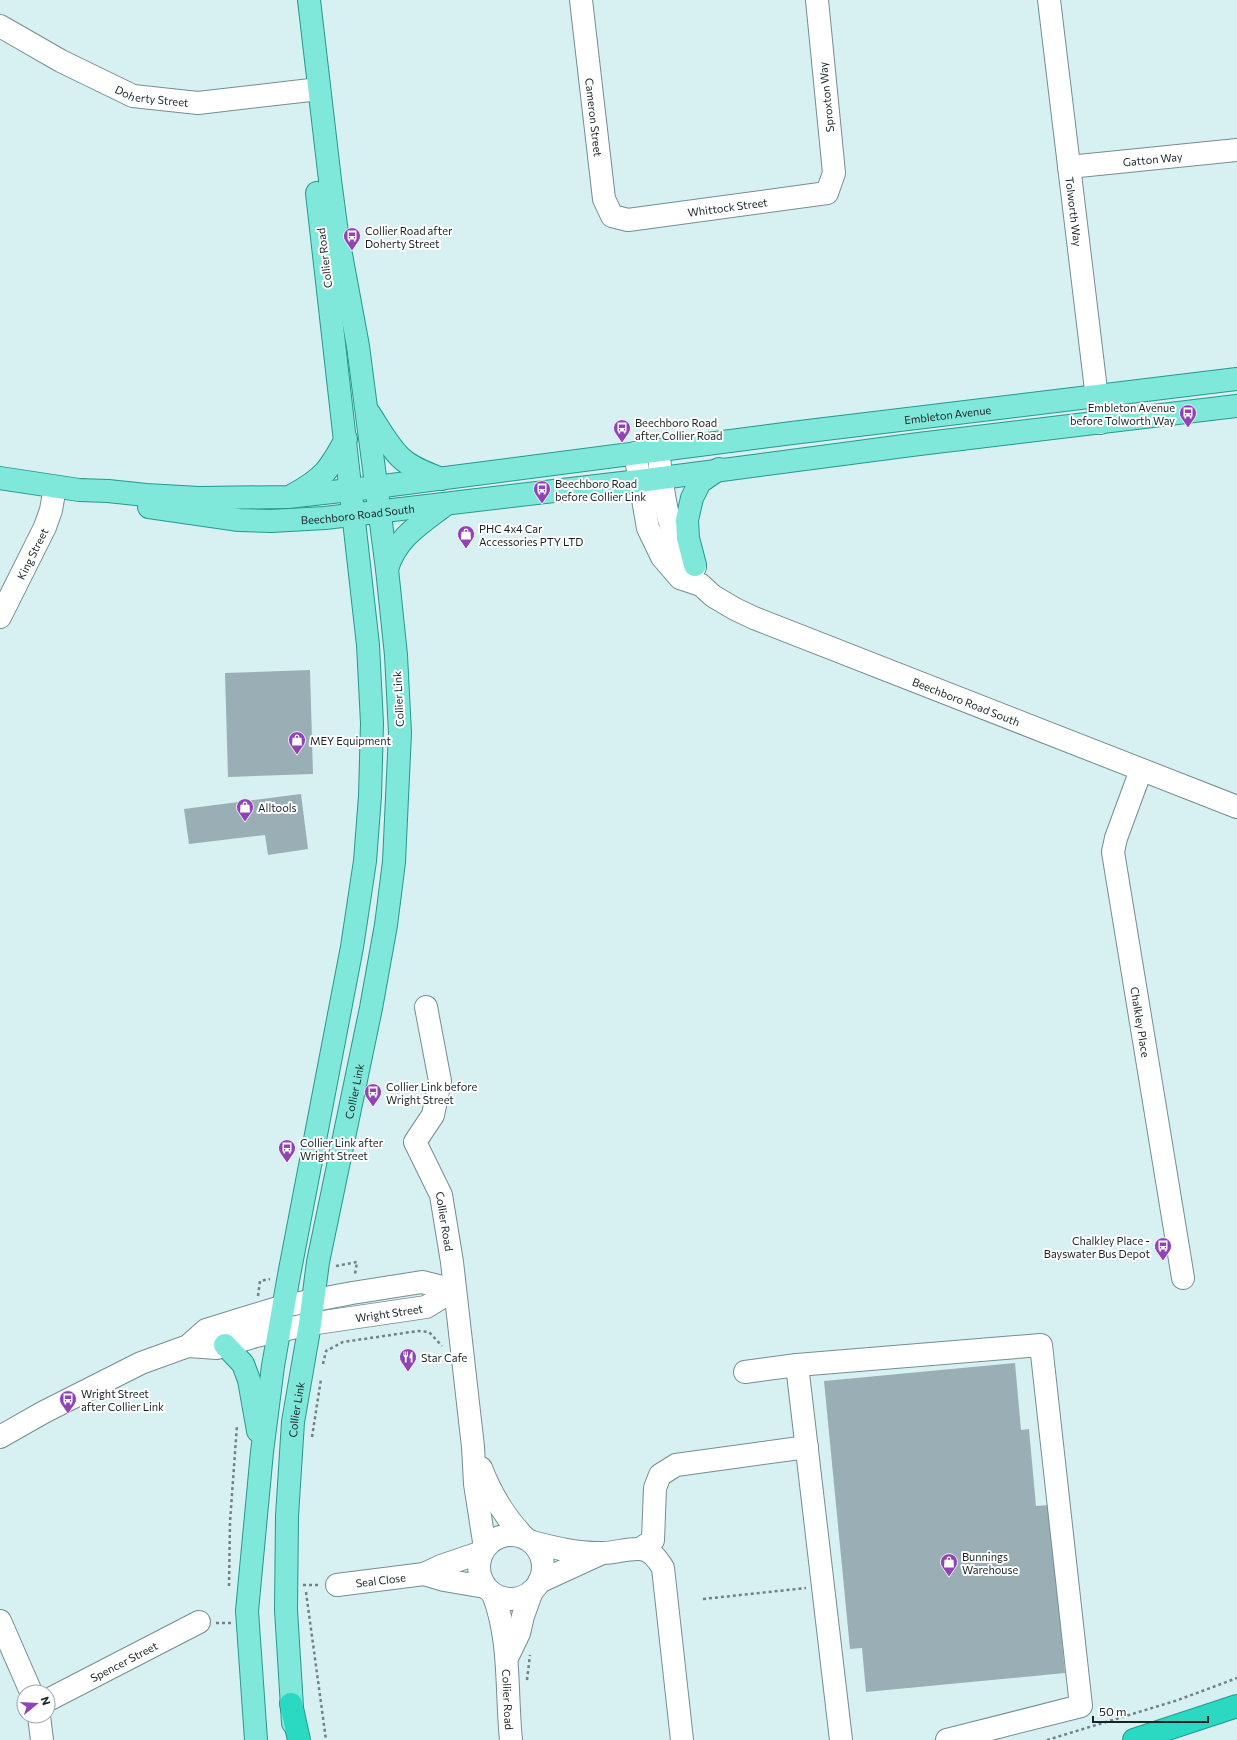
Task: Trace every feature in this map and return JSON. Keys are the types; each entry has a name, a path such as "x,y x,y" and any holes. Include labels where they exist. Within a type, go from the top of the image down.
{"highway":[{"path":"291,1704 299,1740"},
{"path":"1134,1740 1237,1706"}],"main road":[{"name":"Collier Road","path":"294,0 355,323 379,513"},
{"name":"Collier Road","path":"309,0 312,90 354,516"},
{"name":"Embleton Avenue","path":"658,450 1096,395 1237,379"},
{"path":"662,477 851,452 1237,406"},
{"path":"366,409 386,440 400,457 418,469 441,479"},
{"path":"792,433 821,442 836,440 843,441 848,444 851,452"},
{"path":"288,497 314,484 326,472 346,439"},
{"name":"Beechboro Road South","path":"0,478 79,490 146,495 199,498 288,497 441,479 658,450"},
{"path":"698,575 688,538 687,520 692,498 700,482 720,469"},
{"name":"Beechboro Road South","path":"79,490 107,500 193,514 239,520 302,520 354,516 640,481 662,477"},
{"path":"387,569 396,547 406,536 446,504"},
{"name":"Collier Link","path":"295,1740 291,1704 286,1610 299,1583 287,1516 293,1422 310,1324 318,1262 372,1000 386,925 394,862 400,733 396,655 387,569 379,513"},
{"path":"256,1740 247,1611 262,1452 273,1366 352,947 365,861 370,796 371,683 354,516"},
{"path":"225,1345 243,1364 249,1380 262,1452"}],"street":[{"name":"Cameron Street","path":"581,0 604,199 612,216 628,220"},
{"name":"Sproxton Way","path":"817,0 834,173 827,193"},
{"name":"Tolworth Way","path":"1049,0 1100,423"},
{"name":"Doherty Street","path":"0,27 61,61 133,96 198,103 312,90"},
{"name":"Gatton Way","path":"1069,167 1237,150"},
{"name":"Whittock Street","path":"628,220 827,193"},
{"name":"Beechboro Road South","path":"658,450 666,504 676,539 713,596 735,610 1237,807"},
{"name":"Beechboro Road South","path":"635,453 648,528 662,557 680,578 698,575"},
{"name":"King Street","path":"0,616 45,527 51,510 55,487"},
{"name":"Chalkley Place","path":"1141,770 1116,838 1113,852 1183,1278"},
{"name":"Collier Road","path":"426,1007 440,1081 433,1116 415,1142 441,1195 452,1262 483,1550"},
{"name":"Wright Street","path":"0,1438 44,1412 141,1363 188,1346 206,1330 284,1306 352,1293 422,1282 454,1290"},
{"name":"Wright Street","path":"188,1346 217,1348 280,1330 310,1324 426,1307 454,1290"},
{"path":"745,1372 797,1365 1041,1345 1081,1706 947,1740"},
{"path":"797,1365 841,1740"},
{"name":"Collier Road","path":"473,1447 488,1487 509,1522 527,1539"},
{"path":"603,1553 536,1587 523,1597 513,1599 502,1598 489,1590 480,1577 478,1567 483,1550 492,1540 502,1535 512,1534 556,1548 583,1552 603,1553 640,1549 653,1540 655,1488 660,1475 676,1465 807,1447"},
{"path":"527,1539 539,1550 543,1561 543,1572 536,1587"},
{"path":"640,1549 654,1555 663,1568 682,1740"},
{"name":"Seal Close","path":"337,1585 424,1574 483,1550"},
{"name":"Seal Close","path":"424,1574 489,1590"},
{"name":"Collier Road","path":"507,1658 519,1633 523,1616 536,1587"},
{"name":"Collier Road","path":"489,1590 500,1611 507,1658 508,1707 511,1740"},
{"path":"0,1621 28,1684"},
{"name":"Spencer Street","path":"56,1696 199,1622"},
{"path":"39,1724 42,1740"}],"path":[{"path":"323,1367 326,1351 343,1342 412,1332 429,1332 442,1346 443,1353"},
{"path":"311,1442 322,1374"},
{"path":"326,1740 299,1583 337,1585"},
{"path":"703,1599 810,1587"},
{"path":"527,1682 530,1653"},
{"path":"1047,1740 1178,1700 1237,1678"}],"building":[{"path":"310,670 313,774 228,777 225,673"},
{"name":"Alltools","path":"301,794 308,849 268,855 265,835 189,844 184,809"},
{"name":"Bunnings Warehouse","path":"1015,1363 1021,1430 1029,1429 1036,1506 1049,1505 1065,1673 866,1692 862,1648 850,1649 824,1381"}],"place":[{"name":"Collier Road after Doherty Street","path":"352,251"},
{"name":"Embleton Avenue before Tolworth Way","path":"1188,428"},
{"name":"Beechboro Road after Collier Road","path":"622,443"},
{"name":"Beechboro Road before Collier Link","path":"542,504"},
{"name":"PHC 4x4 Car Accessories PTY LTD","path":"466,549"},
{"name":"MEY Equipment","path":"297,755"},
{"name":"Alltools","path":"245,822"},
{"name":"Collier Link before Wright Street","path":"373,1107"},
{"name":"Collier Link after Wright Street","path":"287,1163"},
{"name":"Chalkley Place - Bayswater Bus Depot","path":"1163,1261"},
{"name":"Star Cafe","path":"408,1372"},
{"name":"Wright Street after Collier Link","path":"68,1414"},
{"name":"Bunnings Warehouse","path":"949,1577"}]}
